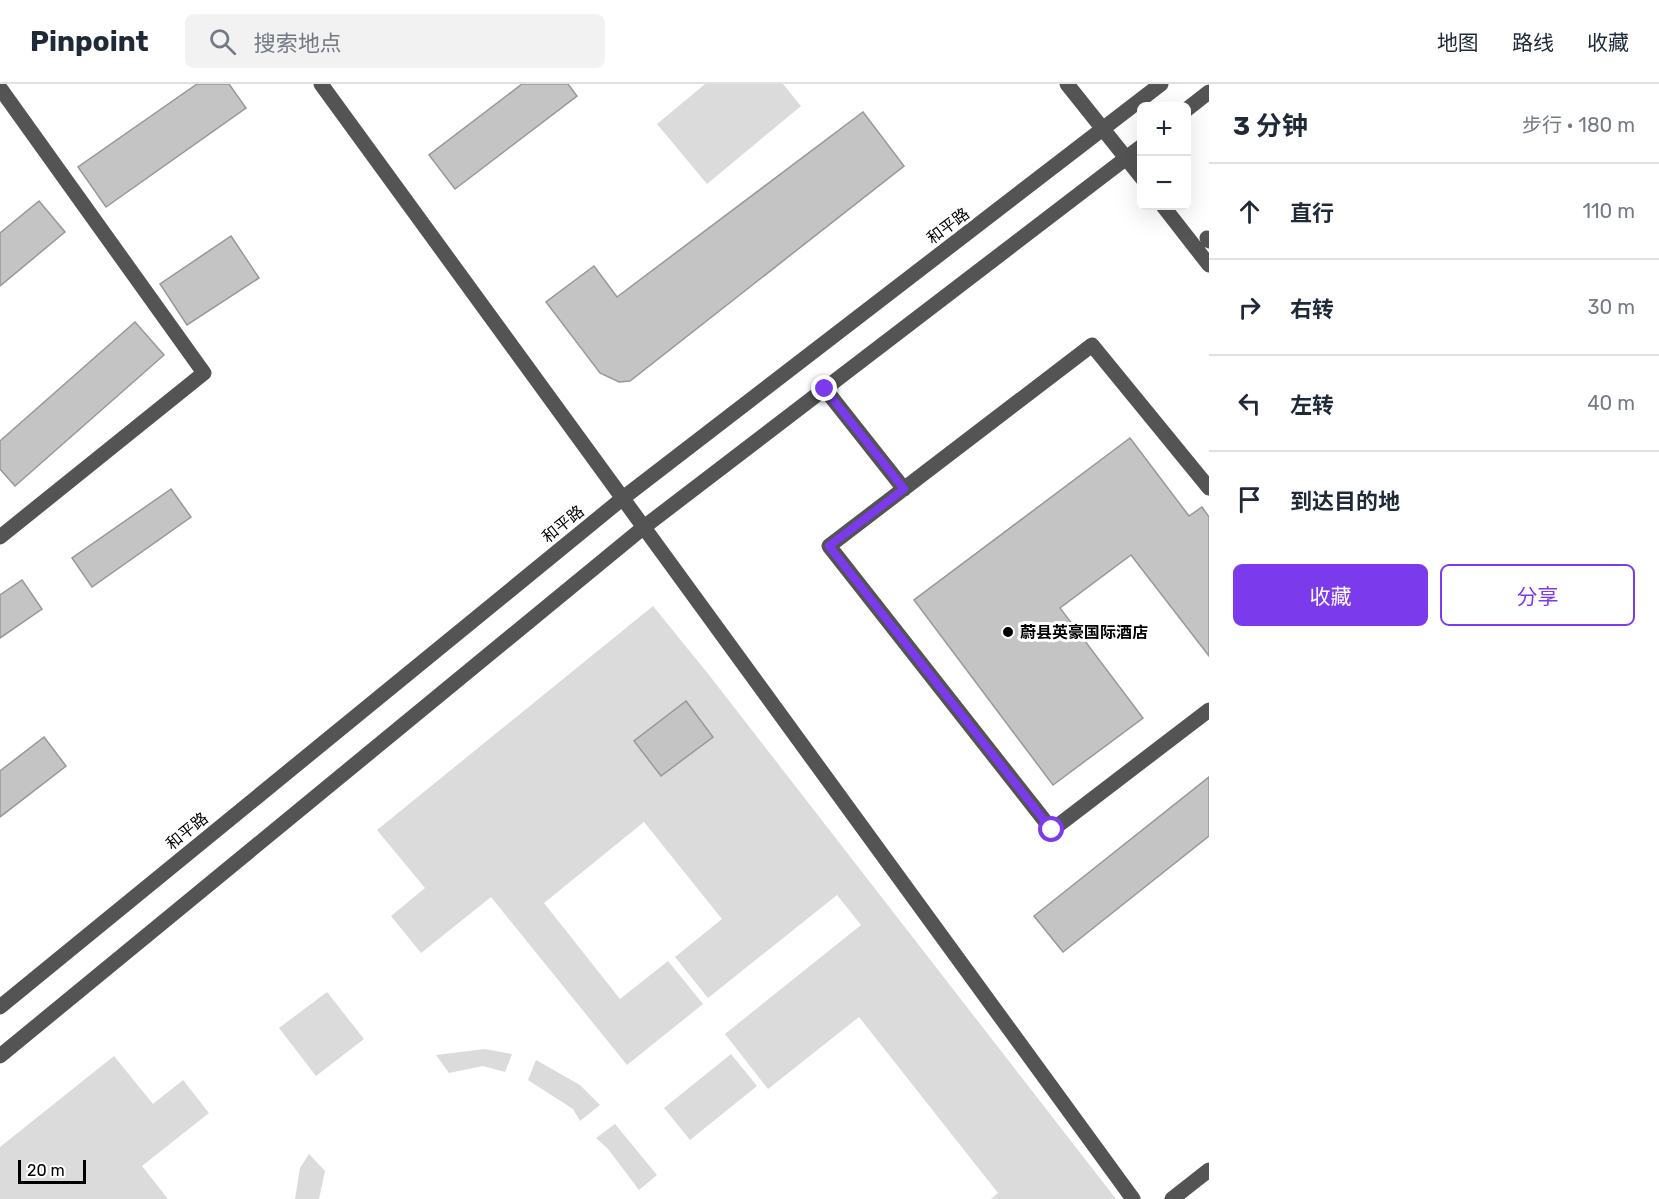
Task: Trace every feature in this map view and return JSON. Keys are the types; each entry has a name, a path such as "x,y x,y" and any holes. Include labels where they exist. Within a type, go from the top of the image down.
{"street":[{"path":"321,84 1133,1199"},
{"path":"1067,84 1137,172"},
{"name":"和平路","path":"0,1007 622,498 1161,84"},
{"path":"0,88 204,373 0,537"},
{"path":"1191,106 1209,92"},
{"path":"0,1056 644,527 1137,150"},
{"path":"1166,210 1209,265"},
{"path":"1209,488 1092,345 829,546 1052,830 1209,710"},
{"path":"825,389 904,489"},
{"path":"1172,1199 1209,1170"}],"shaded area":[{"path":"705,84 783,84 801,106 707,184 657,124"},
{"path":"653,606 1116,1199 991,1199 998,1193 859,1017 768,1089 725,1034 861,925 837,895 708,998 675,957 722,919 644,822 544,903 620,999 668,961 703,1004 627,1065 491,897 421,953 391,916 425,888 377,830"},
{"path":"327,992 364,1039 316,1076 279,1028"},
{"path":"485,1049 512,1054 505,1072 483,1066 449,1073 436,1055"},
{"path":"731,1054 757,1086 690,1140 664,1108"},
{"path":"114,1056 153,1104 183,1080 209,1113 142,1166 168,1199 0,1199 0,1147"},
{"path":"536,1060 580,1085 600,1105 580,1121 573,1109 528,1080"},
{"path":"615,1124 657,1175 639,1190 608,1149 596,1138"},
{"path":"309,1154 325,1171 319,1199 295,1199 300,1168"}],"building":[{"path":"197,84 229,84 246,108 106,207 78,167"},
{"path":"522,84 568,84 577,96 455,189 429,155"},
{"path":"863,112 904,166 630,381 619,382 600,373 546,302 594,266 617,297"},
{"path":"39,201 65,232 0,286 0,233"},
{"path":"231,236 259,278 187,325 160,284"},
{"path":"135,322 164,355 15,486 0,469 0,441"},
{"name":"蔚县英豪国际酒店","path":"1130,438 1189,516 1202,507 1209,517 1209,656 1131,555 1060,608 1143,718 1053,785 914,600"},
{"path":"171,489 191,517 92,587 72,558"},
{"path":"22,580 42,609 0,638 0,595"},
{"path":"686,701 713,737 661,776 634,741"},
{"path":"44,737 66,766 0,817 0,771"},
{"path":"1209,777 1209,836 1063,952 1034,916"}],"place":[{"name":"蔚县英豪国际酒店","path":"1008,632"}],"route":[{"path":"825,389 904,489 829,546 1052,830"}]}
